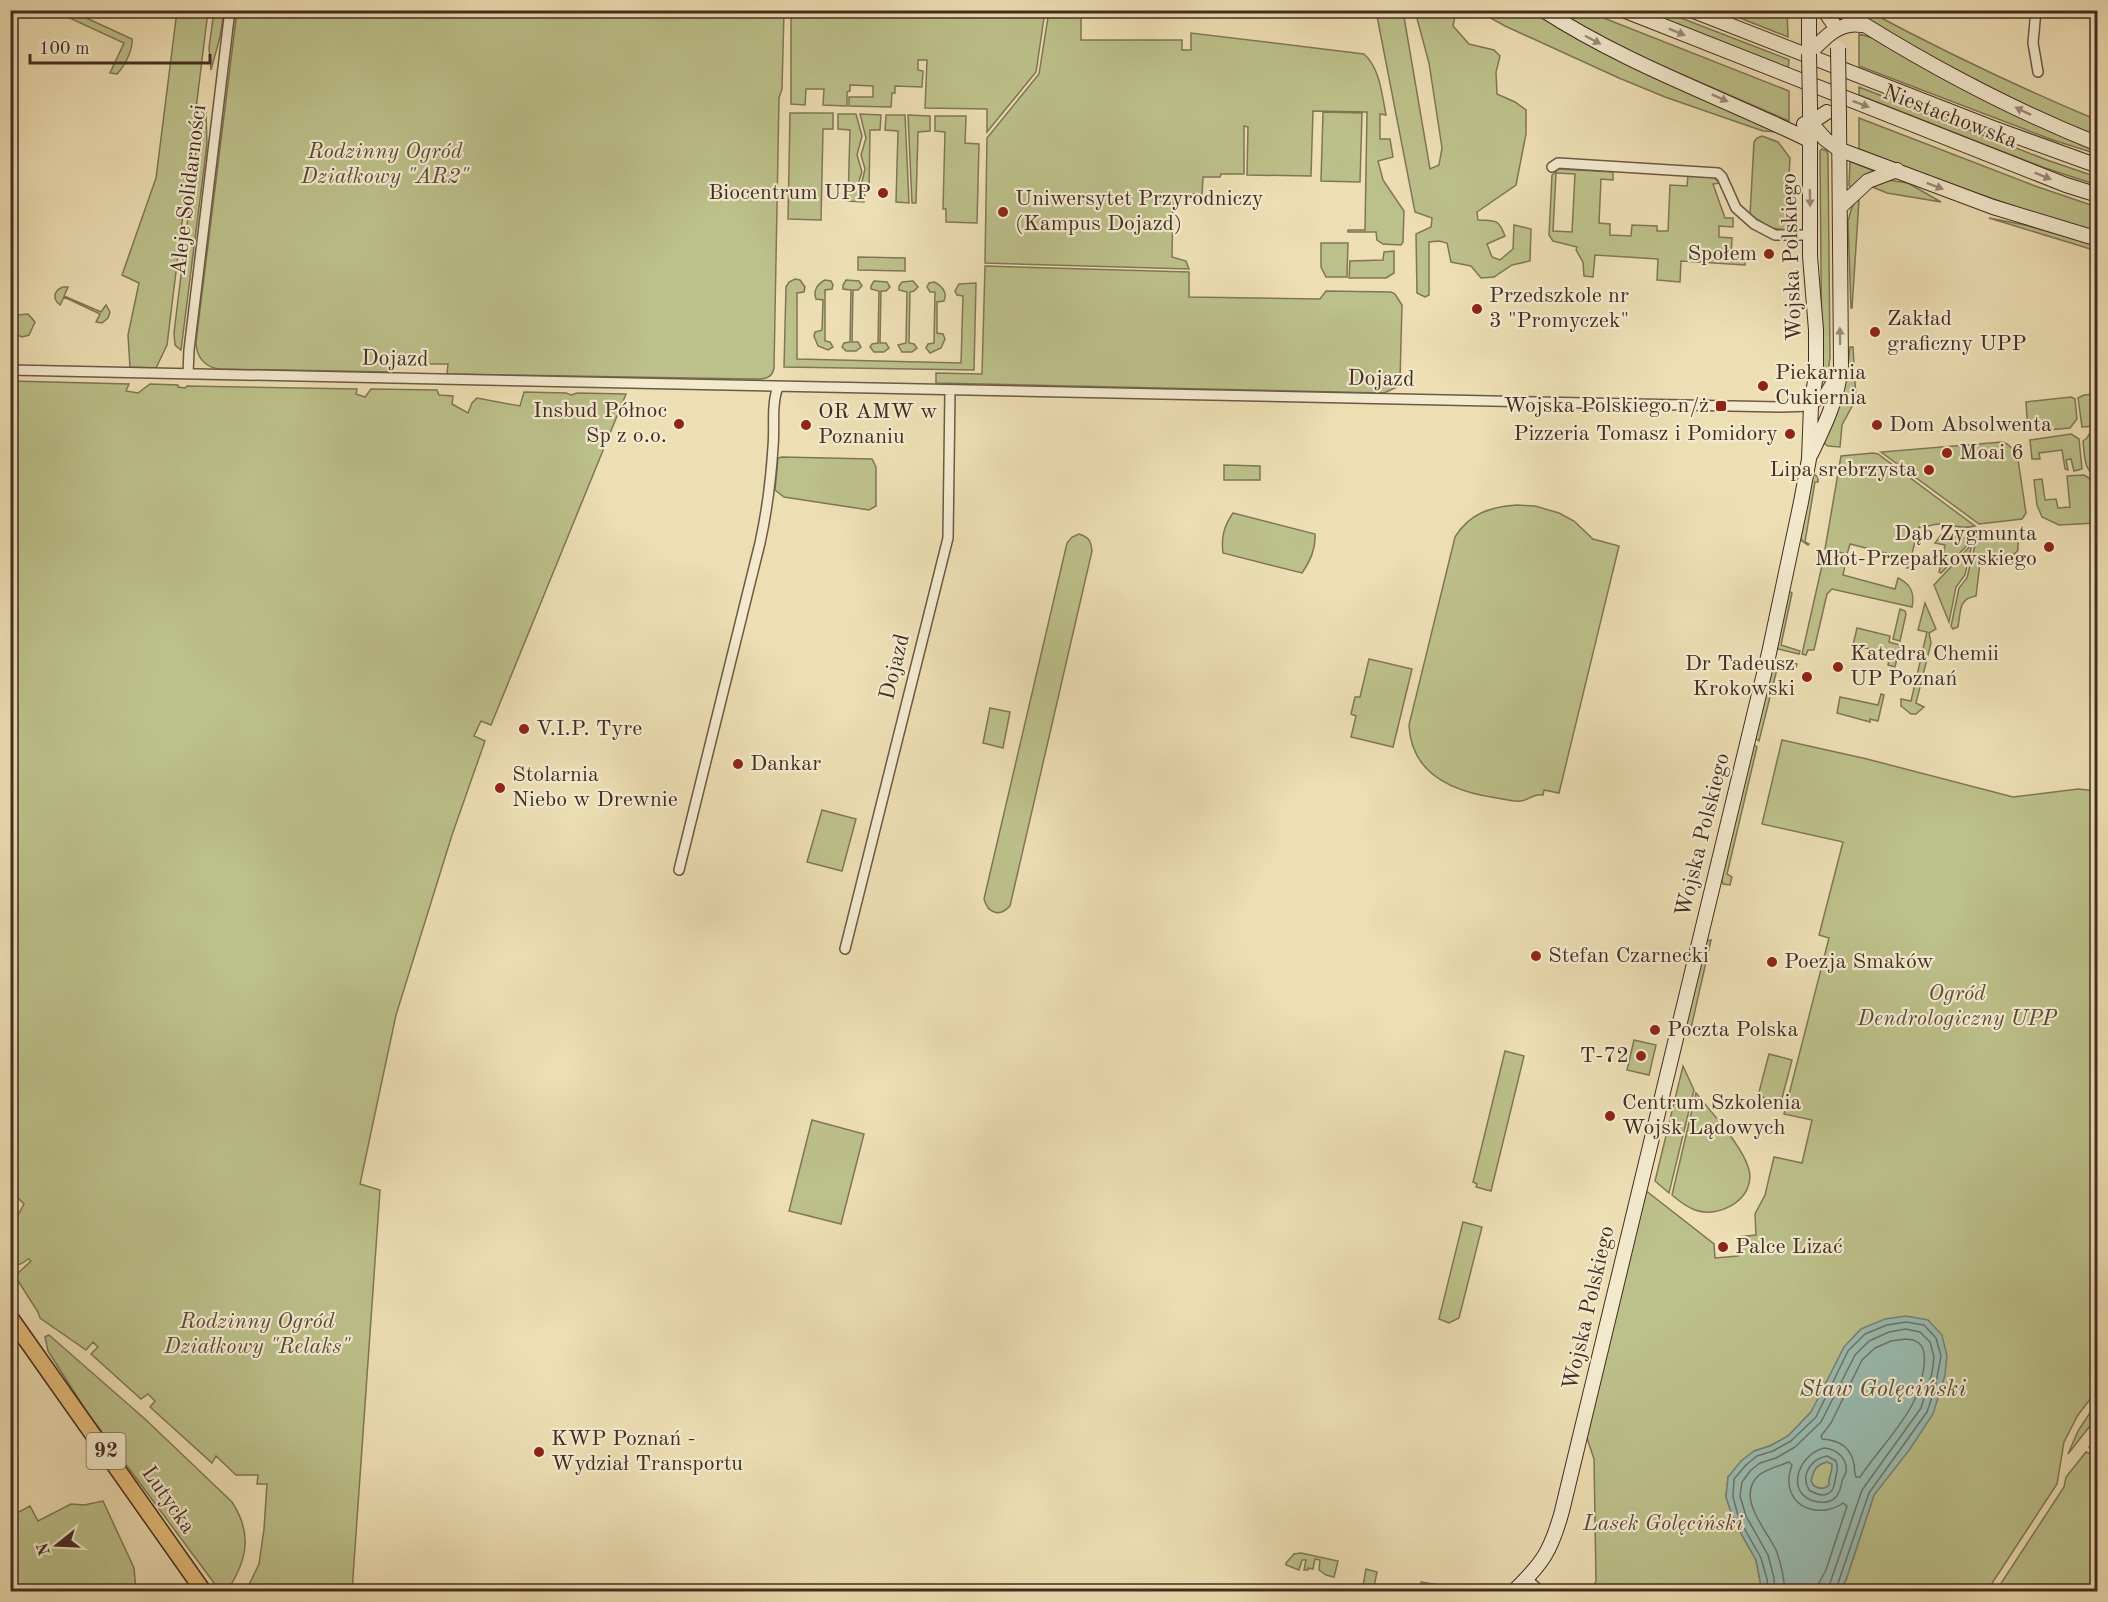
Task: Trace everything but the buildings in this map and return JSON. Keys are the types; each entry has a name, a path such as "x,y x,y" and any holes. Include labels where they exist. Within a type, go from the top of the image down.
{"main road":[{"name":"Lutycka","path":"10,1317 204,1592"}],"street":[{"name":"Aleje Solidarności","path":"188,374 230,10"},
{"path":"1543,10 1613,51 1785,127 1809,140"},
{"name":"Niestachowska","path":"1623,10 2066,185 2097,195"},
{"name":"Niestachowska","path":"1691,10 1993,128 2097,166"},
{"path":"1809,10 1815,40 1850,24 1861,25"},
{"path":"1824,10 1837,29"},
{"path":"1785,127 1833,114 1838,92 1839,10 1861,25 1995,98 2097,144"},
{"path":"2036,10 2033,43 2038,72"},
{"name":"Wojska Polskiego","path":"1513,1592 1548,1554 1562,1511 1771,643 1809,459 1816,330 1811,235 1809,54 1815,40"},
{"name":"Wojska Polskiego","path":"1809,459 1838,391 1841,366 1840,207 1838,149 1833,114"},
{"path":"1810,122 1825,139 1838,149 1993,207 2097,238"},
{"path":"1552,167 1558,163 1718,173 1736,208 1754,224 1775,235 1811,235"},
{"path":"1840,207 1868,181 1897,170"},
{"path":"1811,406 1822,396 1841,366"},
{"name":"Dojazd","path":"10,370 1769,407 1811,406"},
{"path":"679,870 760,543 769,499 775,395 778,387"},
{"name":"Dojazd","path":"845,950 948,538 950,390"},
{"path":"1527,1579 1541,1592"}],"green space":[{"path":"66,10 132,39 128,58 117,74 110,73 124,43 63,15"},
{"path":"791,10 1045,11 1036,72 987,132 987,109 925,108 927,60 918,60 918,70 923,71 922,87 895,86 891,107 849,106 849,97 873,97 873,86 850,85 850,91 847,92 847,106 823,105 824,89 806,89 805,105 791,104"},
{"path":"177,11 208,11 167,345 156,368 130,367 128,335 139,283 122,275 156,178"},
{"path":"214,11 224,11 211,70 209,48"},
{"name":"Rodzinny Ogród Działkowy \"AR2\"","path":"237,11 784,11 782,89 779,98 774,368 771,374 764,378 754,379 447,374 448,364 395,364 393,372 219,369 206,364 200,357 196,342"},
{"path":"1049,11 1081,11 1081,40 1182,40 1182,50 1191,50 1191,33 1364,54 1374,67 1382,91 1386,115 1380,114 1380,139 1390,139 1393,157 1378,161 1383,180 1404,211 1403,242 1401,245 1383,244 1377,240 1376,232 1348,232 1348,230 1365,230 1367,112 1313,111 1311,176 1247,175 1248,127 1244,126 1244,174 1203,177 1202,194 1173,194 1172,257 1186,261 1189,269 985,263 987,138 1039,74"},
{"path":"1376,11 1403,11 1430,169 1439,165 1442,148 1429,63 1415,11 1452,11 1455,16 1453,26 1469,44 1494,50 1500,56 1496,72 1497,94 1526,110 1526,134 1516,185 1477,212 1478,220 1498,223 1503,230 1505,236 1487,244 1492,257 1500,260 1513,249 1514,225 1531,229 1530,261 1512,265 1494,277 1481,278 1471,266 1451,262 1447,243 1429,242 1429,295 1425,297 1417,293 1416,234 1431,227 1432,218 1415,212"},
{"path":"1478,11 1532,11 1618,60 1780,132 1763,131 1665,97 1505,26"},
{"path":"1555,11 1586,11 1789,91 1789,121 1597,36"},
{"path":"1643,11 1663,11 1787,59 1789,60 1788,69"},
{"path":"1721,11 1787,11 1788,37 1725,12"},
{"path":"1862,11 1868,11 1981,68 2097,120 2097,137 2036,110 1947,65 1860,16"},
{"path":"1859,34 1873,38 1919,65 2096,150 2097,154 2053,140 1859,66"},
{"path":"1859,87 2097,177 2097,185 2045,168 1859,95"},
{"path":"206,112 207,144 181,350 175,345 174,333 198,134"},
{"path":"1323,112 1362,113 1360,182 1321,181"},
{"path":"790,113 833,113 833,129 823,129 821,220 788,219"},
{"path":"838,114 856,114 862,136 857,155 862,172 858,184 865,196 864,202 848,201 850,130 838,129"},
{"path":"860,114 881,115 880,130 870,130 869,192 861,186 865,169 861,155 866,138"},
{"path":"886,115 905,115 909,203 896,202 898,131 885,130"},
{"path":"908,115 930,116 930,131 918,132 916,203 912,203"},
{"path":"935,116 966,116 965,143 979,144 977,223 946,222 946,209 943,209 945,132 935,131"},
{"path":"1859,118 2038,187 2097,207 2097,232 1977,194 1859,149"},
{"path":"1762,136 1778,142 1790,158 1786,230 1771,228 1750,215 1754,142"},
{"path":"1822,149 1827,151 1828,155 1830,357 1828,373 1824,381 1822,380 1820,151"},
{"path":"1850,162 1852,162 1874,171 1850,187"},
{"path":"1559,169 1613,172 1613,180 1601,179 1599,223 1610,224 1610,235 1631,236 1632,225 1657,226 1657,231 1668,231 1670,185 1687,186 1688,175 1713,177 1720,183 1713,184 1725,218 1733,218 1733,227 1719,226 1719,237 1732,238 1731,257 1745,258 1745,265 1681,261 1680,282 1657,280 1658,259 1595,255 1593,277 1584,276 1583,262 1576,250 1577,247 1553,241 1549,235 1552,175","holes":["1556,173 1575,174 1572,232 1553,231"]},
{"path":"1888,180 1908,183 1941,202 1887,193 1870,186"},
{"path":"1858,197 1859,200 1851,308 1848,221"},
{"path":"1989,218 2097,245 2097,251"},
{"path":"1321,243 1348,243 1347,277 1326,277 1321,267"},
{"path":"1394,251 1394,273 1386,278 1349,278 1350,261 1383,260 1384,252"},
{"path":"858,257 905,258 905,271 858,270"},
{"path":"985,266 1189,272 1189,297 1320,299 1326,291 1391,292 1402,305 1400,380 1397,387 1384,393 936,383 936,373 982,374"},
{"path":"795,279 800,280 805,287 804,292 797,293 797,359 961,363 963,296 957,295 955,291 959,284 976,283 974,370 784,367 786,287"},
{"path":"825,280 831,281 833,285 832,289 825,290 825,341 830,342 833,347 828,350 818,346 814,336 815,332 822,330 823,300 816,299 815,291"},
{"path":"846,280 859,281 862,286 858,290 853,290 852,342 858,342 861,347 856,351 846,351 842,347 844,343 850,342 851,290 843,289"},
{"path":"874,281 887,282 890,287 886,291 881,291 880,343 886,343 889,348 884,352 874,352 870,347 878,343 879,291 871,289"},
{"path":"913,281 918,287 910,292 909,343 914,344 917,348 912,352 902,352 898,345 906,343 907,292 899,290 899,286 902,282"},
{"path":"934,282 941,287 945,295 944,301 937,302 937,333 943,334 945,339 941,348 930,353 926,348 928,344 934,343 935,292 930,292 927,287 929,283"},
{"path":"63,287 68,287 64,296 101,312 106,305 110,312 108,318 102,323 96,322 100,314 64,297 60,305 55,295"},
{"path":"28,314 35,322 29,335 22,337 17,335 12,328 18,315"},
{"path":"1850,347 1853,347 1856,399 1842,425 1840,447 1828,446 1822,442 1846,381"},
{"name":"Rodzinny Ogród Działkowy \"Relaks\"","path":"11,381 129,384 126,391 138,393 150,384 178,385 178,387 185,388 187,386 357,389 356,394 365,397 371,389 437,390 439,395 453,396 452,404 468,413 477,398 520,406 524,392 571,395 577,393 626,394 491,725 481,721 474,736 485,741 452,835 396,1015 360,1184 380,1190 352,1591 246,1591 259,1564 267,1484 257,1484 258,1475 236,1475 216,1456 212,1463 150,1407 155,1401 148,1394 141,1399 91,1354 98,1347 93,1342 86,1350 40,1318 15,1276 31,1261 28,1259 18,1264 11,1261 11,1228 24,1204 10,1190"},
{"path":"2097,394 2097,426 2082,427 2078,398"},
{"path":"2071,397 2075,399 2077,419 2070,428 2028,432 2026,402"},
{"path":"2098,432 2097,478 2087,466 2083,441 2090,433"},
{"path":"2071,434 2079,439 2082,469 2074,471 2071,459 2066,460 2068,470 2065,469 2062,450 2039,453 2040,459 2032,459 2030,440"},
{"path":"2002,442 2017,453 2026,513 2022,519 1979,524 1881,452"},
{"path":"1878,454 1975,526 1939,524 1919,527 1911,557 1920,561 1912,569 1907,568 1909,559 1850,544 1847,554 1825,549 1841,456"},
{"path":"778,458 872,459 876,467 876,506 869,510 784,497 775,490"},
{"path":"1224,465 1260,466 1260,480 1224,480"},
{"path":"1813,474 1818,477 1818,482 1815,482 1805,542 1808,545 1802,541 1801,537"},
{"path":"2084,475 2097,483 2097,523 2059,525 2042,517 2037,505 2034,480 2042,479 2045,500 2056,499 2058,508 2070,507 2067,476"},
{"path":"1535,506 1559,513 1574,521 1593,539 1619,546 1559,793 1544,790 1543,795 1518,801 1465,791 1438,778 1418,757 1409,725 1455,537 1474,517 1498,507"},
{"path":"1233,513 1315,534 1312,555 1302,573 1223,553 1224,532"},
{"path":"1079,534 1089,540 1092,551 1010,906 998,913 988,908 984,899 1067,543"},
{"path":"2018,534 2018,550 2013,555 1992,562 1980,563 1976,596 1963,603 1958,627 1953,629 1951,626 1959,588 1967,578 1977,537"},
{"path":"1941,535 1973,539 1941,573 1939,572 1945,545 1935,543"},
{"path":"1972,544 1965,575 1956,587 1949,622 1934,585"},
{"path":"1823,561 1845,566 1843,575 1895,589 1898,578 1911,589 1912,607 1832,589 1827,594 1814,650 1808,650 1806,655 1802,654"},
{"path":"1789,591 1792,593 1781,645 1800,651 1799,654 1778,649 1777,646"},
{"path":"1925,603 1936,629 1929,633 1931,643 1916,703 1924,707 1916,714 1911,714 1901,706 1901,699 1911,701 1927,632 1918,630"},
{"path":"1900,609 1906,614 1900,641 1893,639"},
{"path":"1857,628 1890,636 1889,642 1900,645 1895,667 1888,665 1890,654 1853,645"},
{"path":"1369,659 1412,669 1393,747 1351,737 1356,716 1351,714 1355,697 1360,697"},
{"path":"1778,659 1797,664 1796,667 1778,665 1759,741 1755,738 1773,662"},
{"path":"1881,694 1884,695 1878,721 1870,719 1870,722 1837,713 1840,697 1878,705"},
{"path":"990,708 1010,712 1003,748 983,743"},
{"path":"1782,740 1867,759 2013,797 2078,789 2097,791 2097,1390 2078,1415 2064,1442 2057,1484 1987,1591 1839,1591 1846,1580 1874,1495 1893,1469 1811,1412 1788,1436 1770,1446 1754,1451 1728,1477 1726,1497 1734,1521 1756,1560 1762,1591 1591,1591 1596,1581 1594,1459 1586,1435 1645,1190 1714,1244 1715,1258 1738,1256 1737,1237 1756,1235 1755,1214 1765,1195 1774,1157 1802,1163 1812,1120 1784,1114 1829,938 1819,935 1843,842 1762,824"},
{"path":"1753,744 1757,747 1727,874 1732,877 1730,885 1723,884 1721,878"},
{"path":"822,810 856,819 842,871 807,862"},
{"path":"1711,940 1689,1037 1686,1037 1684,1034 1706,941"},
{"path":"1634,1040 1656,1045 1649,1075 1627,1070"},
{"path":"1505,1051 1524,1056 1491,1191 1476,1187 1477,1184 1473,1182"},
{"path":"1769,1054 1792,1060 1781,1102 1758,1096"},
{"path":"1683,1066 1694,1090 1669,1193 1655,1181"},
{"path":"1696,1093 1741,1151 1749,1170 1750,1180 1747,1189 1742,1197 1725,1209 1705,1212 1695,1210 1672,1195"},
{"path":"812,1120 864,1134 841,1224 789,1211"},
{"path":"1463,1222 1482,1227 1459,1318 1449,1323 1439,1319"},
{"path":"49,1335 145,1419 232,1502 243,1525 245,1547 239,1569 227,1591 220,1591 87,1412 48,1351 45,1337"},
{"path":"2097,1402 2097,1417 2068,1454 2078,1431"},
{"path":"2097,1437 2097,1591 1996,1591 2064,1487 2066,1477 2086,1452 2091,1454 2093,1450 2089,1447"},
{"path":"1827,1462 1832,1464 1829,1485 1825,1488 1818,1488 1811,1481 1814,1471"},
{"path":"103,1501 134,1568 136,1591 11,1591 11,1516 30,1506 38,1521 71,1504 84,1505"},
{"path":"1301,1553 1338,1561 1334,1577 1319,1570 1320,1560 1315,1559 1313,1569 1308,1568 1308,1570 1304,1570 1306,1560 1302,1560 1299,1570 1286,1565 1294,1554"},
{"path":"1366,1569 1377,1572 1373,1591 1362,1591"},
{"path":"1421,1582 1469,1590 1419,1591"}],"water":[{"name":"Staw Golęciński","path":"1906,1316 1928,1320 1942,1335 1947,1356 1945,1375 1933,1414 1910,1449 1874,1495 1846,1580 1839,1591 1762,1591 1756,1560 1734,1521 1726,1497 1728,1477 1741,1461 1754,1451 1770,1446 1788,1436 1811,1412 1844,1347 1861,1329 1885,1319","holes":["1827,1462 1832,1464 1829,1485 1825,1488 1814,1486 1811,1481 1820,1464"]}],"place":[{"name":"Biocentrum UPP","path":"883,193"},
{"name":"Uniwersytet Przyrodniczy (Kampus Dojazd)","path":"1003,212"},
{"name":"Społem","path":"1769,254"},
{"name":"Przedszkole nr 3 \"Promyczek\"","path":"1477,309"},
{"name":"Zakład graficzny UPP","path":"1875,332"},
{"name":"Piekarnia Cukiernia","path":"1763,386"},
{"name":"Wojska Polskiego n/ż","path":"1721,406"},
{"name":"Insbud Północ Sp z o.o.","path":"679,424"},
{"name":"OR AMW w Poznaniu","path":"806,425"},
{"name":"Dom Absolwenta","path":"1877,425"},
{"name":"Pizzeria Tomasz i Pomidory","path":"1790,434"},
{"name":"Moai 6","path":"1947,453"},
{"name":"Lipa srebrzysta","path":"1929,470"},
{"name":"Dąb Zygmunta Młot-Przepałkowskiego","path":"2049,547"},
{"name":"Katedra Chemii UP Poznań","path":"1838,667"},
{"name":"Dr Tadeusz Krokowski","path":"1807,677"},
{"name":"V.I.P. Tyre","path":"524,729"},
{"name":"Dankar","path":"738,764"},
{"name":"Stolarnia Niebo w Drewnie","path":"500,788"},
{"name":"Stefan Czarnecki","path":"1536,956"},
{"name":"Poezja Smaków","path":"1772,962"},
{"name":"Poczta Polska","path":"1655,1030"},
{"name":"T-72","path":"1641,1056"},
{"name":"Centrum Szkolenia Wojsk Lądowych","path":"1610,1116"},
{"name":"Palce Lizać","path":"1723,1247"},
{"name":"KWP Poznań - Wydział Transportu","path":"539,1452"}],"park label":[{"name":"Ogród Dendrologiczny UPP","path":"1957,1006"},
{"name":"Lasek Golęciński","path":"1663,1524"}]}
